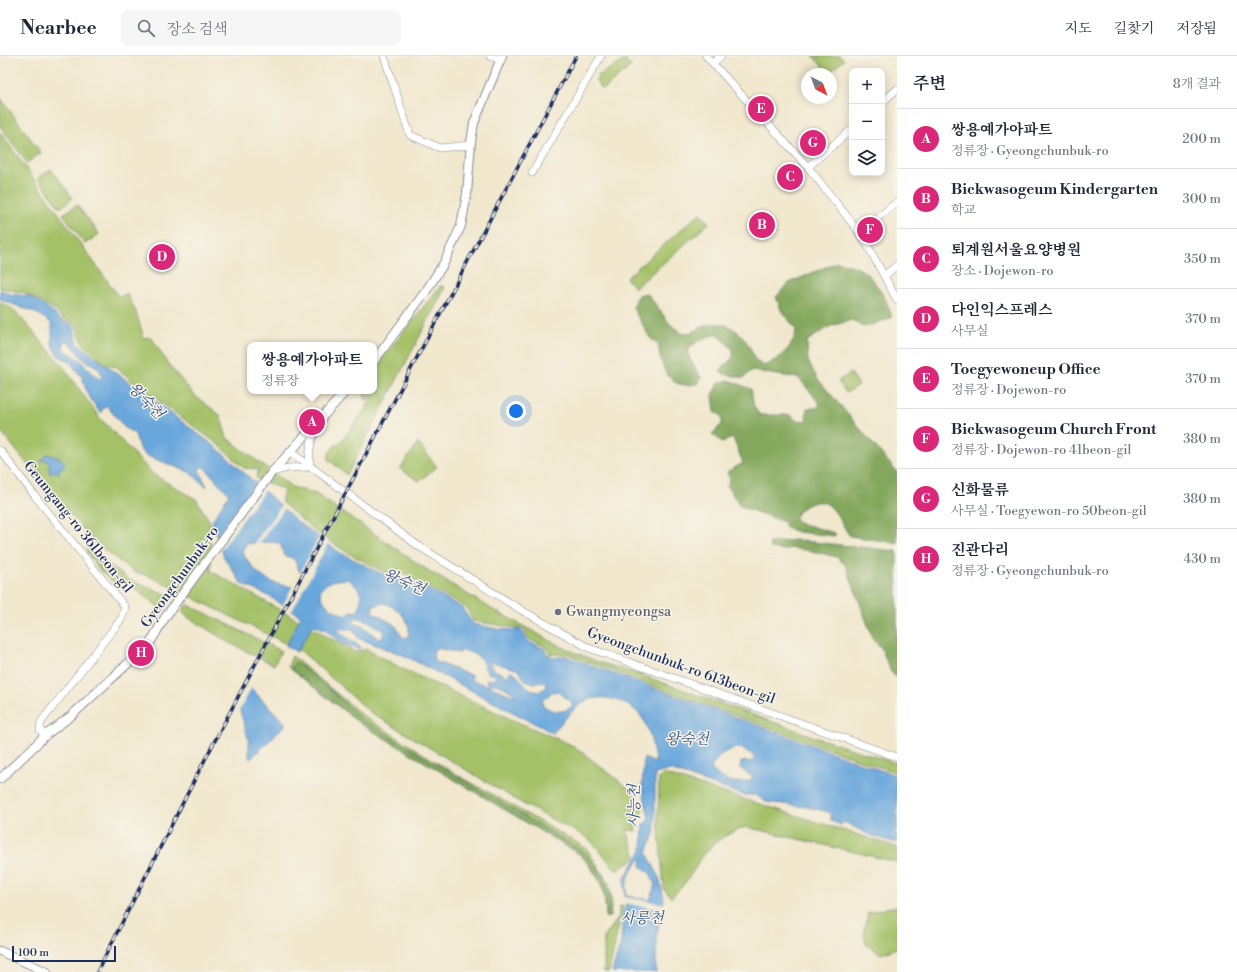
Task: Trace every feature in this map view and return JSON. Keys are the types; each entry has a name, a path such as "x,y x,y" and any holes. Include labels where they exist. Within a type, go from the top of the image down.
{"street":[{"path":"384,56 410,136 440,148 470,145"},
{"path":"377,357 426,291 444,263 461,226 467,194 470,145 474,123 502,58 490,56"},
{"path":"532,173 601,56"},
{"path":"706,56 808,168 860,233 897,300"},
{"path":"713,63 721,56"},
{"path":"885,100 897,89"},
{"path":"808,168 849,132"},
{"path":"860,233 897,202"},
{"path":"884,276 897,265"},
{"name":"Gyeongchunbuk-ro","path":"0,779 45,736 71,716 150,643 166,616 272,472 343,394"},
{"path":"272,472 296,467 310,467 309,454 312,437 319,421"},
{"name":"Geumgang-ro 361beon-gil","path":"0,450 35,496 125,607 122,618 41,722 40,730 45,736"},
{"name":"Gyeongchunbuk-ro 613beon-gil","path":"291,452 417,545 523,611 589,648 897,757"},
{"path":"0,951 47,972"}],"green space":[{"path":"813,56 840,56 844,60 835,68 824,68"},
{"path":"625,60 631,66 603,90 596,81 599,75"},
{"path":"0,97 41,153 27,163 0,126"},
{"path":"0,132 119,297 127,294 136,312 144,338 151,337 168,364 194,395 220,415 227,438 292,487 316,494 426,569 490,608 560,646 596,661 644,676 815,737 895,763 897,764 897,773 567,654 550,654 548,648 529,639 523,629 473,621 467,608 396,570 388,574 348,553 317,533 281,502 284,490 256,478 258,469 244,468 219,445 129,379 117,367 106,364 83,344 75,324 62,318 55,310 25,293 0,288"},
{"path":"51,169 73,198 60,208 38,178"},
{"path":"77,205 99,234 85,244 63,214"},
{"path":"700,213 709,223 635,288 626,278"},
{"path":"837,262 856,267 869,276 878,287 886,301 891,313 891,318 865,327 852,320 831,326 807,341 808,361 817,378 897,472 897,543 850,536 834,511 830,506 824,503 818,502 804,507 799,511 795,518 799,523 835,533 835,536 798,532 786,528 784,522 740,506 727,485 730,480 727,472 743,463 733,438 722,442 712,434 722,424 722,416 715,412 713,395 718,383 729,380 751,389 754,407 760,415 791,415 795,420 806,421 807,408 817,408 820,404 799,378 751,371 744,378 724,374 720,371 733,357 733,350 718,334 697,342 688,351 690,359 701,377 699,383 689,385 674,381 669,377 665,370 659,354 658,344 650,338 633,308 638,295 647,293 670,324 683,334 713,324 722,324 730,327 743,337 755,360 764,366 781,356 790,347 795,335 796,329 781,310 776,297 789,283"},
{"path":"441,285 445,288 347,475 329,460 329,453 335,445 338,445 373,397 371,395 368,401 364,397 364,394 377,394 377,365"},
{"path":"0,302 14,310 63,366 99,417 154,475 196,499 210,522 211,571 355,652 366,649 405,670 513,720 574,746 632,791 643,810 640,816 634,816 636,831 627,830 636,857 617,871 592,842 584,836 523,804 370,712 301,651 147,575 134,572 99,546 47,489 0,430"},
{"path":"851,373 859,385 846,393 838,381"},
{"path":"418,443 437,467 419,481 400,469"},
{"path":"794,540 897,551 897,678 891,672 881,648 873,639 846,566 837,557 812,551 790,548 783,550 770,548 769,543"},
{"path":"87,549 129,580 171,596 161,609 124,580 118,586 100,571 87,552"},
{"path":"187,604 281,651 274,665 230,643 186,616 182,611"},
{"path":"292,656 366,718 446,768 586,848 609,883 612,902 610,916 606,918 601,884 581,855 361,724 288,667"},
{"path":"295,662 322,682 364,721 584,852 605,881 609,895 610,916 606,918 601,884 581,855 361,724 291,669"},
{"path":"664,774 897,847 897,862 746,827 719,840 710,848 702,857 689,877 671,898 664,889 658,819 659,778"},
{"path":"620,906 623,906 609,972 604,972 604,938 618,918"},
{"path":"890,907 897,907 897,948 881,954 866,945 864,929 868,913"}],"water":[{"name":"왕숙천","path":"0,290 10,294 28,296 51,310 61,320 73,325 78,344 217,448 298,522 339,552 384,575 424,587 462,608 473,624 497,629 521,630 529,642 545,649 547,654 554,658 565,656 897,776 897,830 894,832 897,835 897,843 870,835 844,822 841,825 831,821 831,815 829,812 807,807 766,802 756,795 744,795 670,770 655,774 655,831 647,853 659,877 664,899 656,939 656,972 612,972 621,943 623,914 626,906 624,884 625,877 642,850 643,824 647,823 649,818 642,787 644,758 656,763 649,732 643,719 638,713 631,707 614,699 597,698 588,700 574,709 553,733 403,655 358,638 353,629 337,629 360,646 360,649 343,644 325,629 313,625 297,652 286,646 301,616 267,595 242,584 224,557 212,521 229,494 203,466 199,470 207,487 189,472 145,455 139,448 135,434 125,428 106,405 100,413 87,393 82,377 69,361 57,355 52,344 52,324 34,312 0,299","holes":["66,340 81,357 98,368 102,375 101,379 99,379 81,361 66,351 63,346","266,542 280,543 284,555 294,559 303,579 298,587 271,582 253,567 242,552 246,544","348,579 359,590 361,601 358,612 351,611 347,616 333,610 326,604 321,596 320,591 323,587 332,581","384,603 399,611 406,619 409,636 403,638 395,625 372,612 373,606","355,618 366,620 379,629 384,629 382,639 379,639 363,626 353,623","437,648 460,653 463,650 478,656 488,673 495,675 497,680 486,679 488,684 496,684 504,687 516,697 487,685 470,680 473,676 434,661 433,653","489,661 519,670 525,680 534,683 545,682 547,687 538,692 526,686 513,671 509,672 509,677 493,669","558,691 573,705 566,710 554,711 542,704 543,700 552,692","740,748 752,754 755,761 741,762 740,768 754,778 748,781 736,782 725,779 715,773 711,768 716,760 726,752","642,858 641,866 650,873 655,884 650,900 626,896 628,880 632,870"]},
{"path":"47,454 60,458 65,464 63,468 59,468 59,474 54,471 50,474 49,462 45,460 41,461"},
{"path":"247,684 286,724 252,758 249,758 249,741 236,697"}],"pier":[{"path":"257,482 265,490 220,551 216,538"},
{"path":"282,505 285,508 258,544 253,545"},
{"path":"320,535 329,542 291,613 282,607 293,585 297,585 301,579 299,575"},
{"path":"246,682 252,687 238,713 234,698"},
{"path":"623,897 664,904 663,910 624,903"}],"railway":[{"path":"97,972 200,769 576,56"}],"place":[{"name":"Toegyewoneup Office","path":"761,109"},
{"name":"신화물류","path":"813,143"},
{"name":"퇴계원서울요양병원","path":"790,177"},
{"name":"Bickwasogeum Kindergarten","path":"762,225"},
{"name":"Bickwasogeum Church Front","path":"870,230"},
{"name":"다인익스프레스","path":"162,257"},
{"name":"쌍용예가아파트","path":"312,422"},
{"name":"Gwangmyeongsa","path":"558,612"},
{"name":"진관다리","path":"141,653"}],"water label":[{"name":"사능천","path":"634,806"},
{"name":"사릉천","path":"642,918"}]}
